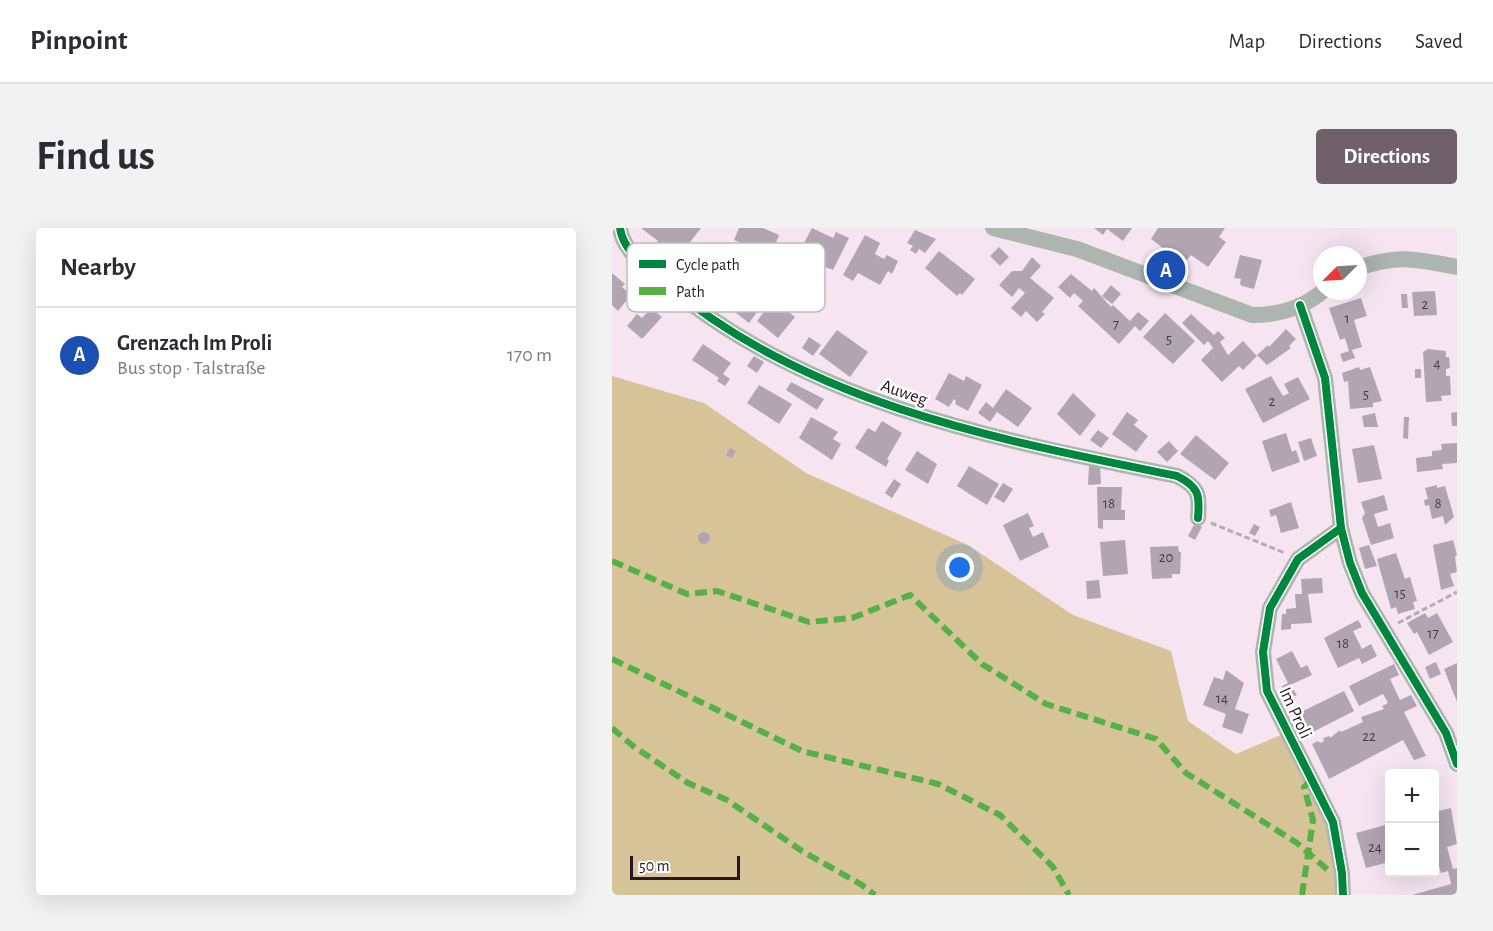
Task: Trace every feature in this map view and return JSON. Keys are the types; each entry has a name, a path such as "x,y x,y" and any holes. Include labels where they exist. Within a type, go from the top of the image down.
{"street":[{"name":"Auweg","path":"620,228 627,246"},
{"path":"993,228 1077,249 1252,315 1275,315 1313,297"},
{"path":"1367,266 1411,257 1457,267"},
{"path":"1300,305 1325,378 1341,528 1350,563 1362,593 1446,733 1457,764"},
{"name":"Auweg","path":"701,312 771,356 810,376 1010,442 1177,476 1197,488 1200,497 1198,518"},
{"name":"Im Proli","path":"1341,528 1298,559 1270,608 1263,652 1267,691 1333,822 1342,873 1343,895"}],"path":[{"path":"1198,518 1298,559"},
{"path":"1385,630 1457,592"}],"shaded area":[{"path":"612,376 704,403 806,473 968,545 1073,615 1171,651 1188,721 1236,754 1283,734 1333,822 1343,895 612,895"}],"building":[{"path":"641,228 701,228 690,243 656,243 658,241"},
{"path":"739,228 763,228 779,235 776,243 741,243 734,240"},
{"path":"812,228 833,238 836,232 849,238 833,270 825,267 825,243 804,243"},
{"path":"1094,228 1132,228 1123,241 1107,229 1103,235"},
{"path":"1158,228 1225,228 1219,237 1226,242 1208,267 1191,255 1187,260 1178,253 1175,257 1151,239"},
{"path":"915,230 936,239 925,253 919,249 916,254 910,250 913,246 907,243"},
{"path":"865,235 880,243 875,254 884,259 887,255 898,261 892,274 888,271 880,285 858,273 853,281 843,275"},
{"path":"999,247 1009,257 1000,266 990,256"},
{"path":"939,251 975,279 962,295 960,293 957,296 925,268"},
{"path":"1240,255 1262,260 1254,289 1242,286 1241,279 1234,278"},
{"path":"1032,257 1041,266 1030,278 1054,298 1042,312 1045,314 1037,322 1026,311 1021,317 1011,308 1025,293 1019,288 1012,297 999,285 1012,271 1022,271"},
{"path":"612,273 625,284 622,287 627,291 627,300 618,311 612,305"},
{"path":"1071,274 1092,291 1094,288 1111,307 1113,305 1130,321 1138,312 1149,321 1140,331 1135,326 1119,344 1078,306 1083,301 1074,293 1070,298 1058,287"},
{"path":"1111,285 1121,294 1112,304 1102,296"},
{"path":"1435,291 1437,315 1414,316 1412,292"},
{"path":"1401,294 1407,294 1408,308 1402,308"},
{"path":"1362,300 1367,316 1354,320 1362,347 1352,350 1355,358 1343,362 1340,354 1349,351 1345,338 1340,340 1329,308"},
{"path":"647,312 656,312 662,317 642,339 627,326 637,314 642,318"},
{"path":"735,312 757,312 749,323"},
{"path":"764,312 789,312 795,317 778,338 757,321"},
{"path":"1165,313 1195,341 1173,364 1143,337"},
{"path":"1191,314 1214,335 1218,331 1225,338 1220,342 1228,355 1243,341 1257,356 1243,370 1239,366 1222,382 1201,360 1213,348 1208,341 1204,345 1182,323"},
{"path":"1286,329 1296,339 1289,346 1291,348 1267,365 1257,355 1268,345 1269,347"},
{"path":"837,330 868,352 850,377 819,354"},
{"path":"809,337 821,345 813,356 802,348"},
{"path":"703,344 731,363 723,374 730,379 725,386 717,381 719,378 692,360"},
{"path":"1428,349 1446,351 1446,357 1449,357 1450,368 1446,369 1446,376 1450,376 1451,395 1441,396 1442,401 1426,402 1423,352"},
{"path":"754,356 764,362 757,373 747,366"},
{"path":"1359,367 1360,370 1370,367 1382,401 1373,403 1373,407 1350,409 1348,381 1344,382 1342,373"},
{"path":"1415,369 1421,369 1421,378 1415,378"},
{"path":"949,373 964,381 966,376 982,385 968,411 955,404 954,399 949,407 935,399"},
{"path":"1271,376 1283,396 1289,393 1284,384 1298,377 1310,399 1263,423 1245,389"},
{"path":"791,382 824,399 817,410 786,390"},
{"path":"759,385 792,404 779,424 747,403"},
{"path":"1006,389 1032,408 1018,427 997,412 990,422 978,413 986,402 993,408"},
{"path":"1073,393 1096,415 1080,436 1057,414"},
{"path":"1127,412 1138,420 1134,425 1148,436 1136,452 1112,434"},
{"path":"1457,412 1457,426 1452,426 1451,413"},
{"path":"1375,413 1378,427 1364,427 1362,416"},
{"path":"811,417 838,432 833,439 841,444 832,460 799,438"},
{"path":"1404,417 1409,417 1408,439 1403,438"},
{"path":"882,421 902,433 887,459 889,461 886,467 855,448 868,428 875,432"},
{"path":"1098,430 1109,438 1101,448 1090,440"},
{"path":"1286,433 1292,452 1296,450 1300,462 1272,472 1262,441"},
{"path":"1196,435 1229,463 1215,480 1180,454"},
{"path":"1311,438 1317,456 1304,461 1298,442"},
{"path":"1169,441 1178,451 1167,462 1157,452"},
{"path":"1457,443 1457,463 1442,464 1443,469 1417,472 1416,458 1432,456 1432,451 1442,450 1441,444"},
{"path":"1374,445 1382,479 1358,483 1352,449"},
{"path":"730,448 736,451 732,458 726,455"},
{"path":"917,451 937,464 928,484 905,470"},
{"path":"1089,465 1100,466 1101,484 1088,485"},
{"path":"969,466 999,484 987,505 957,486"},
{"path":"894,479 901,484 892,498 885,493"},
{"path":"1003,483 1013,489 1004,503 994,497"},
{"path":"1437,485 1437,488 1445,486 1454,517 1445,525 1443,516 1432,519 1429,505 1425,506 1424,500 1428,499 1425,488"},
{"path":"1097,487 1122,487 1121,510 1125,510 1125,520 1103,520 1103,529 1098,528"},
{"path":"1384,495 1388,510 1374,514 1378,527 1390,523 1394,538 1371,545 1362,518 1365,513 1361,502"},
{"path":"1291,502 1299,528 1281,533 1276,515 1271,517 1269,510"},
{"path":"1028,513 1034,526 1029,528 1033,537 1043,532 1049,547 1020,561 1003,525"},
{"path":"1195,523 1202,527 1195,540 1188,536"},
{"path":"1254,524 1260,527 1255,536 1249,533"},
{"path":"706,532 710,538 706,544 702,544 698,536"},
{"path":"1125,540 1128,574 1103,576 1100,542"},
{"path":"1453,540 1457,555 1455,557 1457,572 1450,574 1454,586 1441,590 1433,545"},
{"path":"1369,545 1377,566 1365,569 1359,548"},
{"path":"1178,546 1181,552 1180,574 1172,574 1172,578 1152,579 1150,547"},
{"path":"1396,553 1405,579 1410,577 1417,601 1413,602 1415,609 1398,614 1396,607 1391,609 1377,559"},
{"path":"1322,578 1323,593 1308,594 1312,623 1291,624 1291,629 1281,630 1282,614 1286,614 1286,609 1296,608 1295,594 1302,594 1301,579"},
{"path":"1099,580 1101,598 1087,599 1086,581"},
{"path":"1425,613 1428,618 1437,613 1453,642 1429,655 1417,632 1414,634 1407,623"},
{"path":"1358,620 1362,627 1353,631 1362,649 1371,644 1377,656 1362,664 1359,658 1338,668 1324,638"},
{"path":"1292,651 1301,668 1307,665 1312,675 1290,685 1297,695 1288,699 1282,686 1288,683 1276,659"},
{"path":"1436,662 1441,674 1430,679 1425,667"},
{"path":"1457,663 1457,702 1444,669"},
{"path":"1394,664 1399,675 1390,679 1400,700 1411,695 1417,706 1404,712 1426,756 1414,760 1403,740 1329,779 1312,744 1318,741 1320,743 1324,741 1323,738 1329,736 1330,738 1340,730 1341,732 1363,722 1361,717 1384,709 1382,706 1388,703 1383,694 1359,706 1349,686"},
{"path":"1226,670 1244,683 1235,709 1249,714 1242,734 1222,727 1226,714 1203,705 1214,677 1223,680"},
{"path":"1344,691 1354,711 1309,734 1299,713"},
{"path":"1451,808 1457,844 1447,847 1453,869 1457,868 1457,895 1412,895 1451,884 1448,871 1441,873 1439,866 1439,811"},
{"path":"1385,825 1385,863 1366,868 1356,833"}],"marked path":[{"path":"612,561 687,594 717,591 809,622 852,618 910,595 982,664 1046,704 1156,739 1186,773 1297,843 1329,871"},
{"path":"612,659 802,751 938,784 1000,815 1053,867 1069,895"},
{"path":"612,728 633,746 688,783 727,800 802,851 862,885 875,895"},
{"path":"1302,895 1313,820 1304,787 1311,780"}],"cycle path":[{"path":"620,228 627,246"},
{"path":"1300,305 1325,378 1341,528 1350,563 1362,593 1446,733 1457,764"},
{"path":"703,312 720,325 780,359 842,388 908,411 1042,448 1177,476 1194,488 1199,503 1198,518"},
{"path":"1341,528 1298,559 1270,608 1263,652 1267,691 1333,822 1342,873 1343,895"}],"place":[{"name":"Grenzach Im Proli","path":"1166,270"}]}
